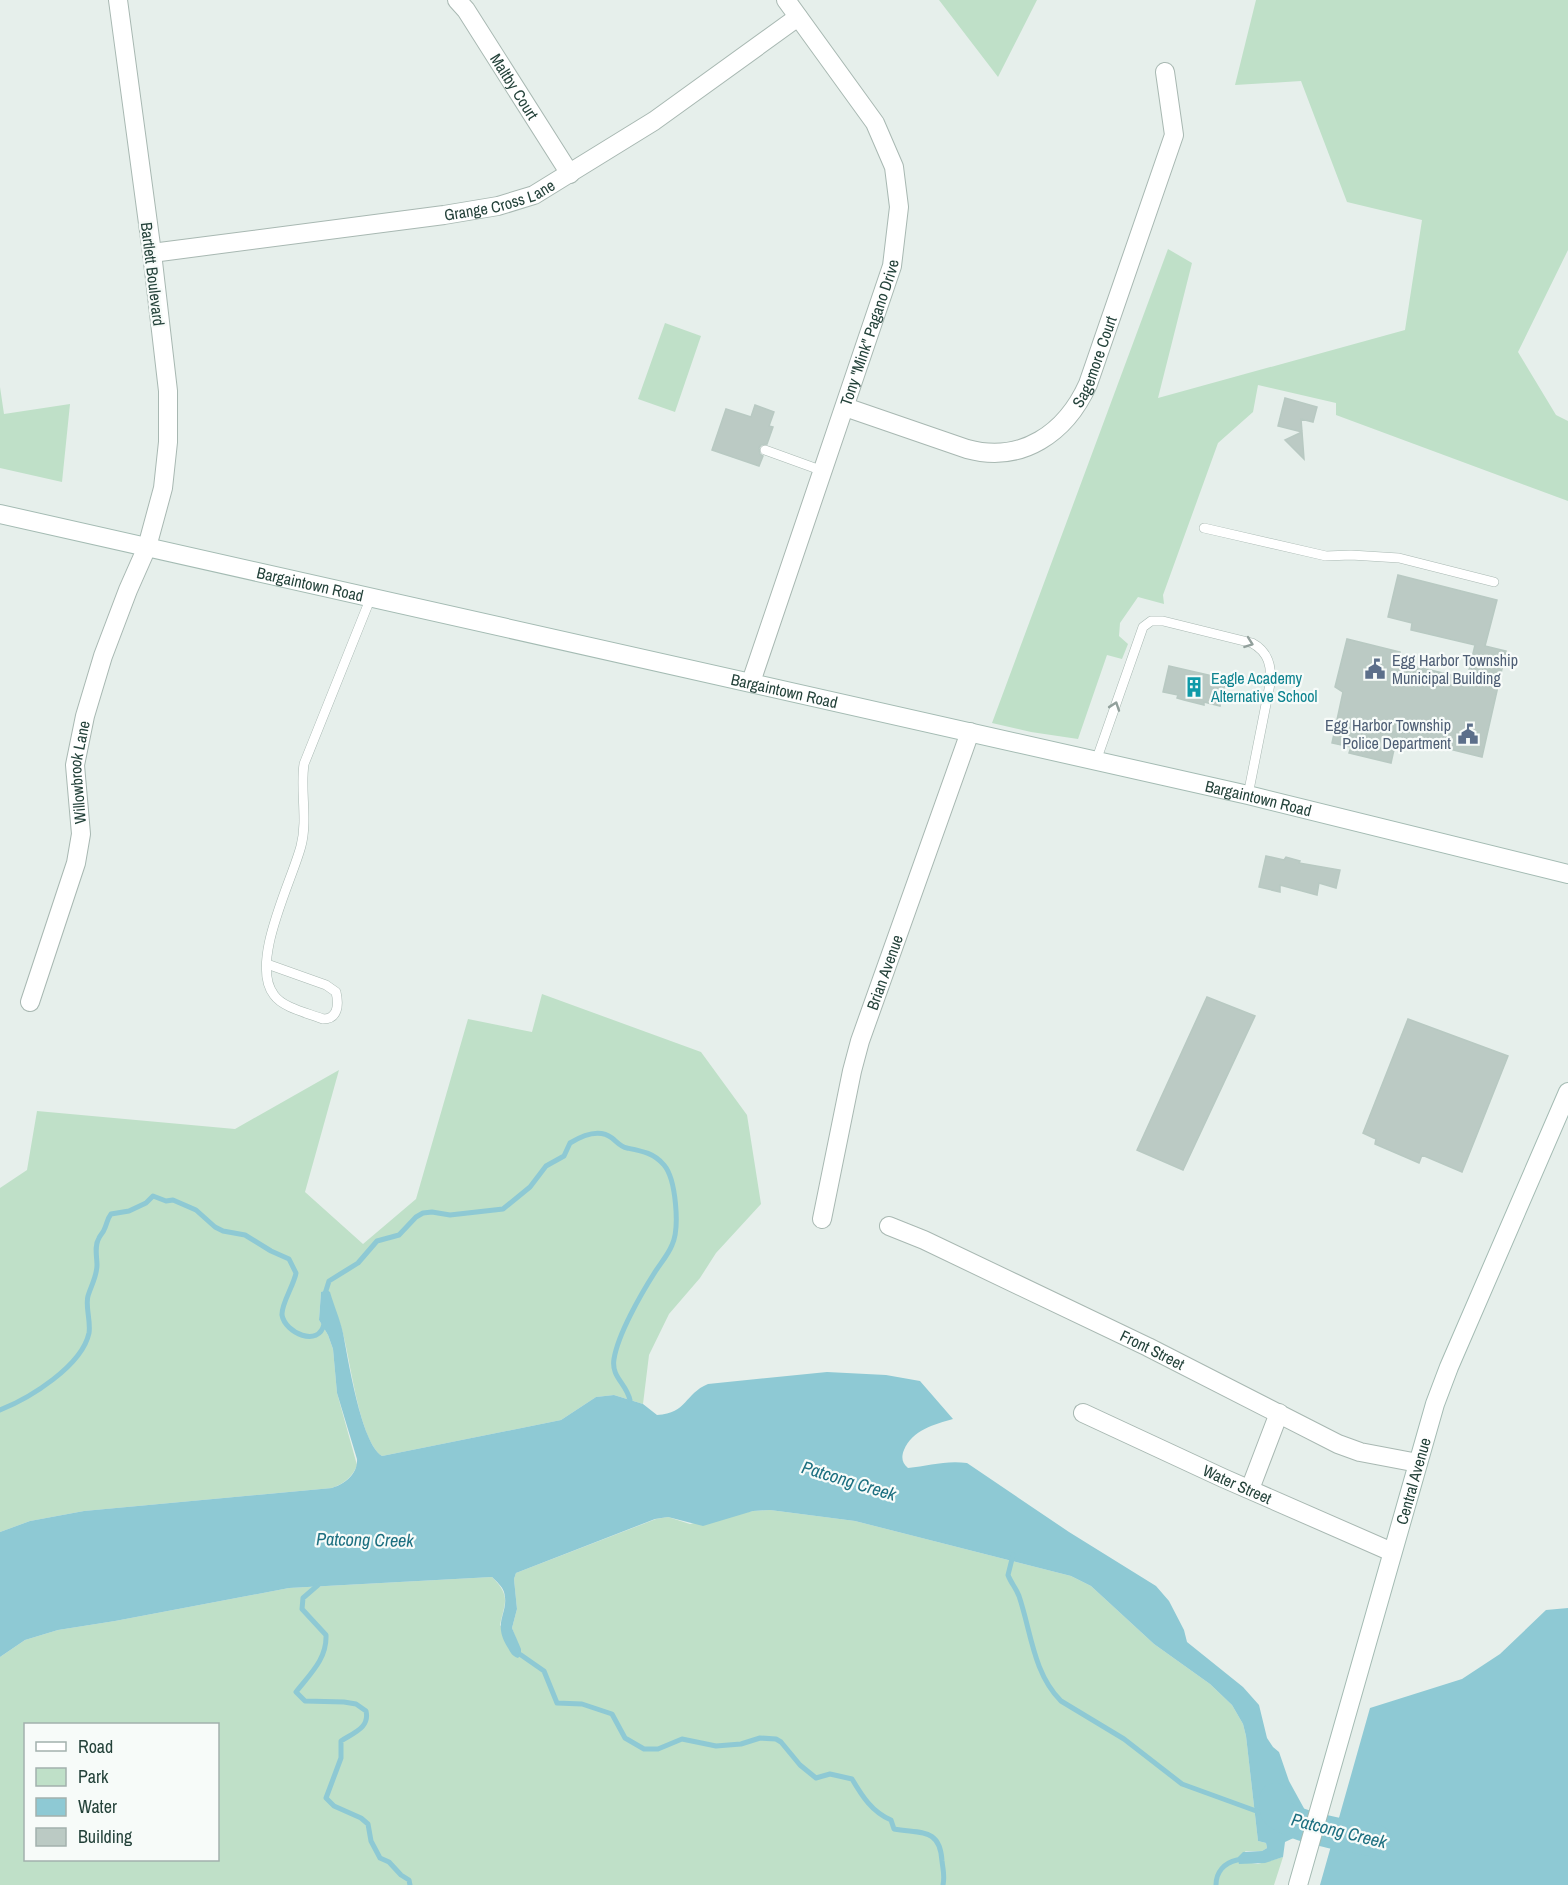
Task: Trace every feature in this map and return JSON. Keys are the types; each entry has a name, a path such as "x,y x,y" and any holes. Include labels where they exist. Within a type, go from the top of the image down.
{"street":[{"name":"Bartlett Boulevard","path":"118,0 168,391 168,442 163,488 147,547"},
{"name":"Maltby Court","path":"457,0 466,10 570,174"},
{"name":"Tony \"Mink\" Pagano Drive","path":"751,682 892,266 899,207 894,167 875,123 786,0"},
{"name":"Grange Cross Lane","path":"152,253 444,215 498,206 534,195 654,121 798,16"},
{"name":"Sagemore Court","path":"845,407 967,449 985,452 1004,452 1028,446 1049,435 1067,419 1088,384 1174,135 1165,72"},
{"name":"Bargaintown Road","path":"0,514 1248,795 1568,874"},
{"name":"Willowbrook Lane","path":"30,1002 76,863 81,834 75,765 85,716 107,645 147,547"},
{"name":"Brian Avenue","path":"822,1219 860,1041 970,732"},
{"name":"Central Avenue","path":"1298,1885 1436,1404 1449,1367 1568,1092"},
{"name":"Front Street","path":"889,1226 1041,1295 1353,1450 1418,1463"},
{"name":"Water Street","path":"1083,1413 1392,1552"},
{"path":"1250,1489 1280,1413"}],"lane":[{"path":"765,450 823,471"},
{"path":"1204,528 1326,556 1399,558 1494,582"},
{"path":"267,964 326,985 336,992 338,1007 334,1015 323,1019 281,1003 272,994 267,964 269,940 302,845 304,817 301,780 304,764 371,597"},
{"path":"1096,761 1142,629 1151,621 1163,621 1252,643 1268,657 1270,684 1248,795"}],"green space":[{"path":"939,0 1037,0 998,77"},
{"path":"1256,0 1568,0 1568,250 1518,352 1556,415 1568,421 1568,501 1336,415 1336,403 1258,385 1253,412 1218,443 1163,595 1164,604 1138,597 1120,623 1119,636 1128,644 1122,659 1107,655 1078,739 992,723 1168,249 1192,263 1158,398 1405,330 1422,220 1347,202 1301,81 1235,85"},
{"path":"665,323 701,336 675,412 638,399"},
{"path":"0,387 4,414 70,404 62,482 0,468"},
{"path":"542,994 701,1052 747,1115 761,1204 716,1253 700,1278 669,1314 649,1355 643,1404 614,1395 596,1397 561,1420 382,1456 367,1434 361,1416 337,1315 327,1291 321,1292 319,1320 333,1349 337,1393 357,1465 344,1482 332,1488 84,1511 30,1521 0,1532 0,1188 27,1170 37,1111 235,1129 339,1070 305,1192 363,1244 416,1199 468,1019 532,1032"},
{"path":"770,1510 855,1521 1071,1576 1091,1586 1154,1644 1210,1684 1232,1705 1243,1724 1246,1736 1258,1841 1266,1843 1267,1848 1262,1851 1245,1851 1251,1863 1258,1864 1283,1857 1274,1885 0,1885 0,1657 25,1640 58,1630 289,1588 492,1577 502,1589 505,1600 500,1625 521,1652 512,1628 517,1609 514,1579 516,1573 656,1519 668,1517 690,1524 753,1511"}],"water":[{"path":"327,1290 330,1292 342,1328 362,1418 374,1448 382,1456 561,1420 596,1397 614,1395 643,1404 657,1415 675,1411 700,1388 708,1384 827,1372 886,1375 920,1381 953,1419 925,1429 912,1437 903,1453 906,1466 908,1468 944,1463 967,1463 1069,1532 1156,1586 1169,1601 1184,1630 1187,1642 1243,1687 1259,1705 1267,1738 1279,1752 1289,1781 1306,1812 1300,1835 1285,1842 1283,1857 1265,1863 1239,1864 1237,1858 1243,1852 1262,1851 1267,1848 1266,1843 1258,1841 1243,1724 1232,1705 1210,1684 1154,1644 1091,1586 1071,1576 855,1521 770,1510 753,1511 703,1526 668,1517 655,1519 516,1573 514,1579 517,1609 512,1628 521,1649 521,1655 518,1658 512,1654 503,1639 501,1624 505,1606 504,1592 492,1577 289,1588 58,1630 25,1640 0,1657 0,1532 30,1521 84,1511 332,1488 350,1478 357,1459 337,1393 333,1349 319,1320 321,1292"},
{"path":"1568,1608 1568,1885 1320,1885 1370,1708 1462,1679 1500,1654 1546,1610"}],"building":[{"path":"1285,398 1317,407 1313,422 1301,419 1302,432 1278,426"},
{"path":"755,405 774,412 769,426 773,427 767,444 759,448 763,456 759,466 712,450 726,409 751,417"},
{"path":"1302,432 1304,459 1285,440"},
{"name":"Egg Harbor Township Municipal Building","path":"1398,575 1497,600 1485,646 1506,651 1482,757 1397,736 1391,763 1349,753 1351,747 1332,743 1343,692 1335,687 1347,639 1400,652 1398,662 1467,679 1475,645 1411,630 1412,623 1388,617"},
{"name":"Eagle Academy Alternative School","path":"1169,666 1226,679 1220,706 1204,702 1204,705 1163,692"},
{"path":"1266,856 1284,860 1286,857 1300,861 1299,863 1340,870 1336,888 1319,883 1317,895 1280,885 1280,892 1259,887"},
{"path":"1207,997 1255,1016 1183,1170 1137,1150"},
{"path":"1408,1019 1508,1056 1462,1172 1422,1155 1419,1163 1375,1144 1376,1139 1363,1133"}],"waterway":[{"path":"324,1297 329,1281 358,1263 377,1241 399,1235 416,1217 432,1212 450,1215 503,1209 530,1187 546,1166 564,1156 570,1143 580,1137 602,1133 623,1147 647,1153 660,1161 668,1172 676,1204 676,1227 672,1245 631,1314 616,1349 615,1371 630,1400"},
{"path":"0,1410 39,1389 66,1369 76,1357 89,1333 87,1300 96,1273 97,1241 111,1214 129,1211 146,1203 153,1196 166,1201 173,1200 196,1210 215,1227 223,1231 245,1235 289,1259 296,1273 282,1311 284,1322 295,1332 309,1336 316,1335 324,1324"},
{"path":"1013,1555 1008,1575 1019,1596 1044,1678 1061,1701 1124,1739 1182,1784 1259,1812"},
{"path":"318,1585 303,1598 302,1609 326,1635 326,1644 317,1666 296,1692 305,1701 356,1704 366,1711 367,1717 360,1729 341,1741 341,1758 326,1798 334,1806 361,1818 368,1824 371,1841 380,1858 389,1862 409,1880 410,1885"},
{"path":"521,1655 544,1671 557,1703 582,1704 612,1714 625,1738 644,1749 658,1749 682,1739 716,1746 741,1744 760,1738 776,1739 800,1765 816,1778 830,1774 852,1779 873,1808 891,1820 894,1829 920,1832 933,1837 940,1850 943,1885"},
{"name":"Patcong Creek","path":"1275,1799 1276,1811 1295,1822 1308,1827 1376,1841"},
{"path":"1216,1885 1217,1876 1222,1869 1228,1863 1237,1860"}],"place":[{"name":"Egg Harbor Township Municipal Building","path":"1375,669"},
{"name":"Eagle Academy Alternative School","path":"1194,687"},
{"name":"Egg Harbor Township Police Department","path":"1468,734"}]}
